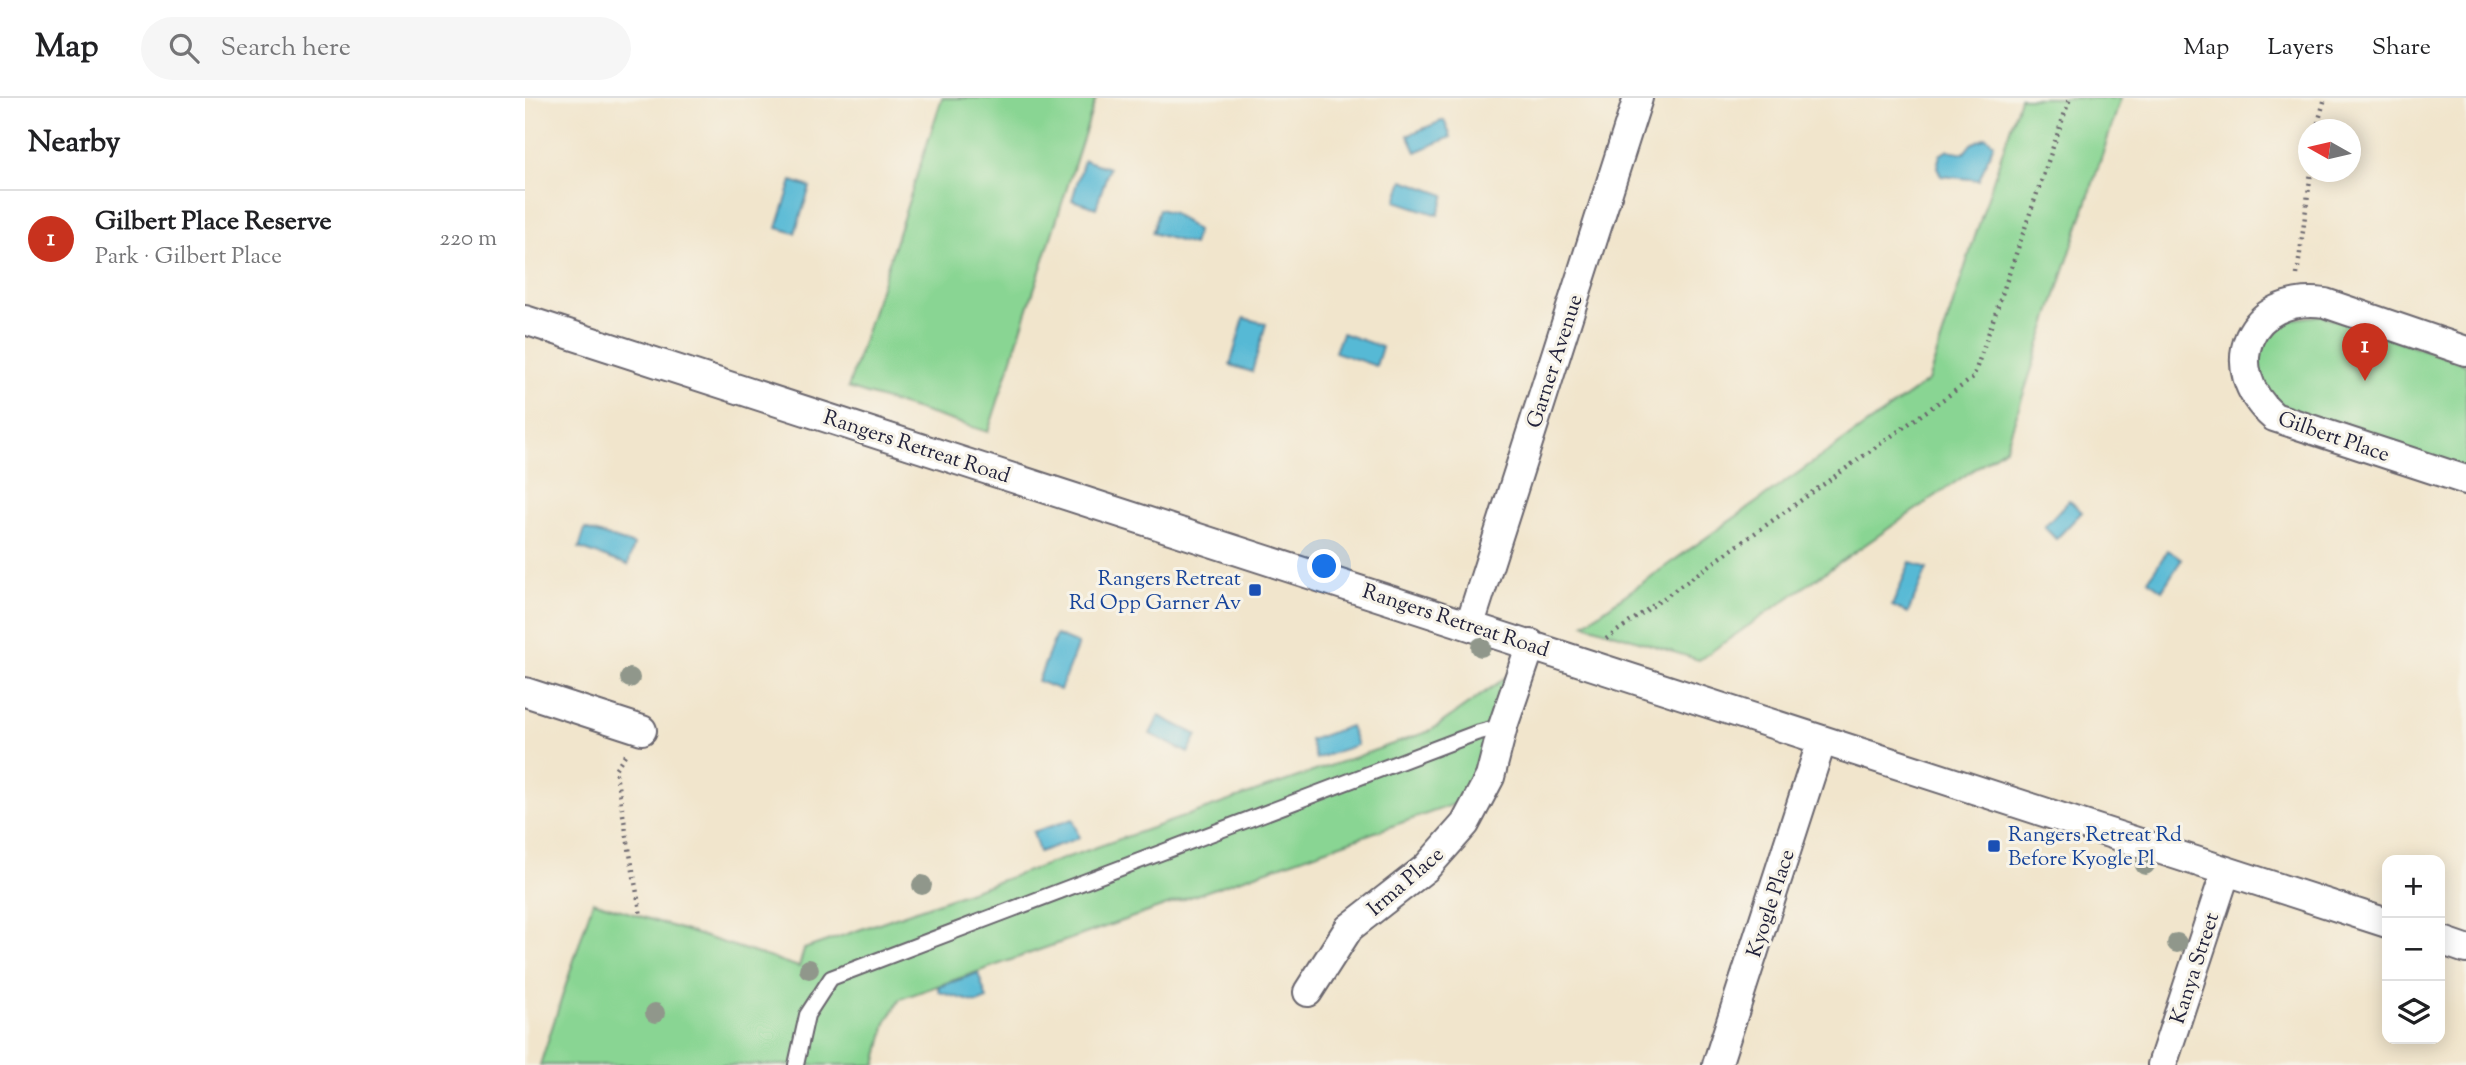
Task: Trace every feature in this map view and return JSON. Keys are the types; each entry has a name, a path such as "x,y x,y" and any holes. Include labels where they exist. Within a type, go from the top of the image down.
{"street":[{"name":"Garner Avenue","path":"1470,624 1638,98"},
{"path":"2285,305 2305,301 2325,303 2466,351"},
{"name":"Gilbert Place","path":"2285,305 2268,314 2255,329 2246,348 2244,368 2249,387 2259,404 2274,417 2293,425 2466,480"},
{"name":"Rangers Retreat Road","path":"525,320 2382,921"},
{"name":"Irma Place","path":"1308,992 1349,928 1426,868 1465,824 1490,777 1503,726 1531,645"},
{"path":"525,692 642,730"},
{"name":"Kyogle Place","path":"1717,1065 1822,740"},
{"name":"Kanya Street","path":"2162,1065 2226,871"},
{"path":"2445,942 2466,949"}],"lane":[{"path":"796,1065 807,1015 831,978 1476,733 1503,726"}],"path":[{"path":"1577,659 1973,378 2070,98"},
{"path":"2319,119 2325,98"},
{"path":"2285,305 2297,280 2310,182"},
{"path":"641,916 615,769 642,730"}],"green space":[{"path":"942,98 1096,98 988,432 848,388"},
{"path":"2020,98 2121,98 2006,447 1699,660 1584,624 1928,381"},
{"path":"2322,315 2466,364 2466,469 2298,415 2269,396 2257,365 2268,335 2294,319"},
{"path":"1518,669 1472,798 900,999 886,1023 876,1065 540,1065 593,901 799,967 804,949 1430,731"}],"water":[{"path":"1444,120 1451,137 1416,152 1408,135"},
{"path":"1986,137 1994,143 1979,180 1941,176 1937,167 1940,155 1948,150 1964,153 1971,144"},
{"path":"1084,160 1109,168 1096,208 1072,200"},
{"path":"1403,180 1445,195 1438,215 1396,201"},
{"path":"792,181 810,187 795,233 777,228"},
{"path":"1159,209 1173,213 1197,231 1193,245 1152,233"},
{"path":"1244,318 1266,324 1252,372 1230,365"},
{"path":"1342,333 1382,347 1376,366 1335,352"},
{"path":"2069,500 2082,512 2056,539 2044,527"},
{"path":"585,529 634,545 628,565 579,548"},
{"path":"2168,550 2182,559 2162,590 2148,580"},
{"path":"1910,562 1927,569 1908,613 1892,606"},
{"path":"1056,635 1078,644 1060,690 1038,681"},
{"path":"1159,716 1197,735 1188,753 1150,734"},
{"path":"1350,726 1357,745 1316,759 1310,740"},
{"path":"1073,819 1079,838 1039,852 1033,832"},
{"path":"978,973 987,999 977,1003 939,992 938,987"}],"place":[{"name":"Gilbert Place Reserve","path":"2365,381"},
{"name":"Rangers Retreat Rd Opp Garner Av","path":"1255,590"},
{"name":"Rangers Retreat Rd Before Kyogle Pl","path":"1994,846"}]}
